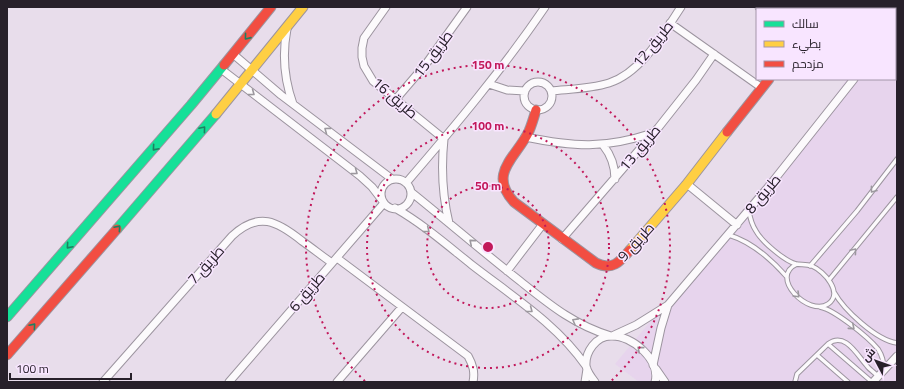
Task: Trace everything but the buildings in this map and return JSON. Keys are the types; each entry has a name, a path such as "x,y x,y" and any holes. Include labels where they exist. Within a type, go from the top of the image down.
{"street":[{"path":"7,318 120,188 272,7"},
{"path":"7,355 135,210 241,84 303,7"},
{"name":"طريق 16","path":"386,7 364,38 362,57 367,74 444,139"},
{"name":"طريق 15","path":"396,99 426,64 467,7"},
{"name":"طريق 12","path":"551,91 595,87 610,83 624,76 638,65 681,7"},
{"path":"406,183 489,84 542,8"},
{"path":"670,23 762,88"},
{"path":"287,26 284,66 287,85 293,104"},
{"path":"233,54 293,104 392,179"},
{"name":"طريق 13","path":"562,239 653,133 696,80 714,54"},
{"path":"221,69 360,176 391,208 395,208 422,226 546,323 572,347 587,367 595,382"},
{"name":"طريق 9","path":"536,110 532,124 503,172 503,185 505,191 514,202 562,239 597,265 604,266 616,264 621,261 687,184 768,80"},
{"name":"طريق 8","path":"585,382 589,350 594,344 600,339 612,336 636,325 668,305 729,235 791,160 853,80"},
{"path":"536,82 545,84 551,91 551,103 544,109 536,110 528,105 524,96 528,87 536,82"},
{"path":"489,84 507,90 525,91"},
{"path":"525,137 572,145 620,142 653,133"},
{"path":"444,139 442,161 443,190 449,223"},
{"path":"603,144 611,157 615,179"},
{"path":"383,201 382,189 386,183 392,179 400,179 406,183 410,192 410,199 405,205 395,208"},
{"path":"687,184 737,225"},
{"path":"410,192 507,271 567,317 586,327 621,338 636,345 649,357 665,382"},
{"name":"طريق 6","path":"229,382 334,261 383,201"},
{"name":"طريق 7","path":"103,382 217,252 240,228 250,223 262,221 274,222 284,227 402,307 468,356 473,364 473,382"},
{"path":"507,271 543,224"},
{"name":"طريق 8","path":"655,382 656,373 654,366 661,328 668,305"},
{"path":"337,382 402,307"},
{"path":"875,380 897,356"}],"lane":[{"path":"810,266 897,159"},
{"path":"829,280 897,197"},
{"path":"749,211 752,222 761,238 779,254 797,264 810,266 819,270 829,280 833,290 845,307 880,337 897,343"},
{"path":"729,235 755,246 786,276 789,286 797,296 807,303 830,310 873,344 881,356 884,370"},
{"path":"786,276 790,268 797,264"},
{"path":"819,307 830,302 834,294 833,290"},
{"path":"795,382 797,374 828,344 832,341 838,340 844,341 856,352 867,366 875,380"},
{"path":"828,344 875,380"},
{"path":"817,355 848,382"}],"shaded area":[{"path":"897,10 897,382 639,382 615,364 819,118 846,80 896,80"}],"traffic: fast":[{"path":"7,317 224,65"},
{"path":"117,229 216,114"}],"traffic: slow":[{"path":"216,114 303,7"},
{"path":"630,250 686,185 727,132"}],"traffic: jam":[{"path":"224,65 271,7"},
{"path":"727,132 768,80"},
{"path":"536,110 529,131 507,165 503,182 506,192 514,202 596,263 611,266 623,258 630,250"},
{"path":"7,355 117,229"}]}
